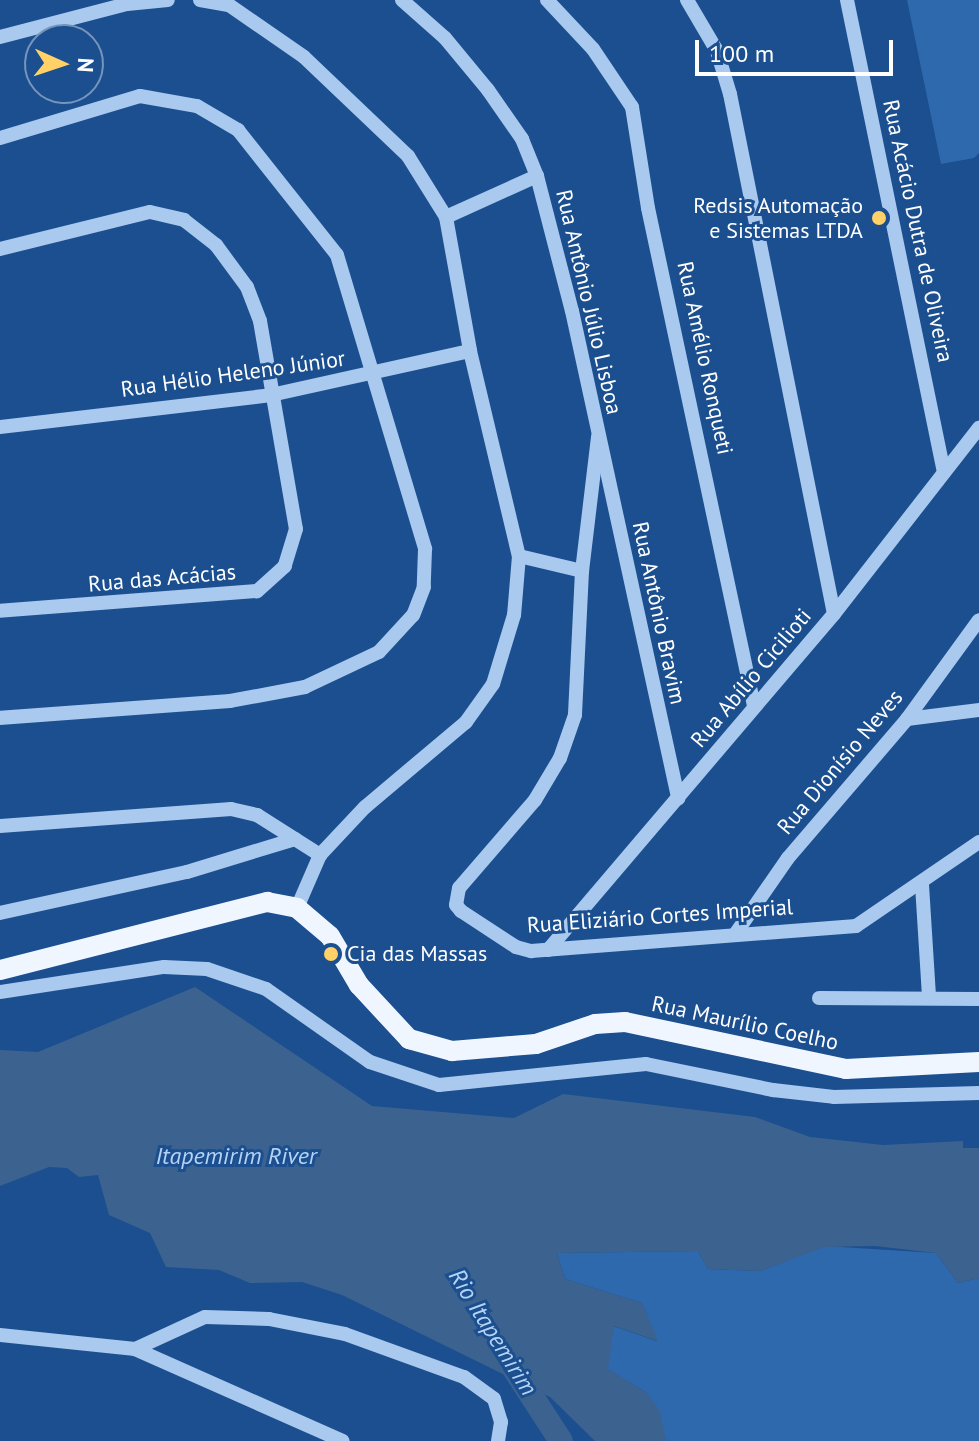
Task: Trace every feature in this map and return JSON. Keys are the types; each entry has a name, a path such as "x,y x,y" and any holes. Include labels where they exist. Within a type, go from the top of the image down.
{"main road":[{"path":"0,970 237,907 267,902 297,908"},
{"name":"Rua Maurílio Coelho","path":"297,908 330,936 359,985 393,1025 409,1039 452,1051 536,1044 595,1024 625,1022 846,1069 979,1062"}],"street":[{"path":"0,37 127,4 168,0"},
{"path":"200,0 229,2 304,57 408,156 446,217 470,351 519,556 514,615 493,684 466,722 365,807 320,855 297,908"},
{"name":"Rua Antônio Júlio Lisboa","path":"402,0 445,38 488,90 522,139 537,176 598,437"},
{"name":"Rua Amélio Ronqueti","path":"547,0 593,49 632,107 648,208 754,706"},
{"path":"687,0 717,51 730,94 834,614"},
{"name":"Rua Acácio Dutra de Oliveira","path":"847,0 944,472"},
{"path":"0,138 140,96 197,106 238,130 337,255 425,549 424,587 413,615 379,652 305,687 230,701 0,718"},
{"name":"Rua Antônio Júlio Lisboa","path":"446,217 537,176"},
{"name":"Rua das Acácias","path":"0,249 150,212 184,220 216,245 247,287 260,321 271,395 296,507 292,551 275,579 257,591 209,598 0,611"},
{"name":"Rua Hélio Heleno Júnior","path":"0,427 271,395 470,351"},
{"name":"Rua Abílio Cicilioti","path":"548,950 834,614 979,428"},
{"name":"Rua Eliziário Cortes Imperial","path":"598,437 582,571 575,715 560,758 535,800 455,898 461,911 516,947 548,950 856,926 922,885 979,842"},
{"name":"Rua Antônio Bravim","path":"598,437 678,799"},
{"path":"519,556 582,571"},
{"name":"Rua Dionísio Neves","path":"736,933 788,858 907,719 979,620"},
{"path":"907,719 979,710"},
{"path":"0,826 231,809 257,815 320,855"},
{"path":"0,913 187,872 295,839"},
{"path":"922,885 929,996"},
{"path":"0,992 164,967 207,969 266,989 370,1062 439,1085 646,1064 773,1090 834,1097 979,1093"},
{"path":"819,998 929,996 979,999"},
{"path":"135,1349 205,1317 269,1319 345,1334 464,1377 494,1399 501,1422 498,1441"},
{"path":"0,1335 135,1349 341,1441"}],"shaded area":[{"path":"907,0 979,0 979,153 974,158 941,164"},
{"path":"825,1246 936,1253 958,1283 979,1278 979,1441 666,1441 647,1393 607,1369 613,1326 657,1341 642,1303 565,1279 557,1253 698,1251 708,1269 760,1271"}],"water":[{"name":"Itapemirim River","path":"195,987 372,1106 514,1118 563,1094 755,1117 810,1137 883,1145 963,1141 963,1148 979,1148 979,1278 958,1283 936,1253 875,1246 825,1247 760,1271 708,1269 698,1251 557,1253 565,1279 642,1303 658,1341 614,1326 608,1369 647,1393 660,1411 666,1441 595,1441 550,1397 342,1295 302,1282 250,1283 219,1270 166,1267 150,1233 109,1215 98,1175 79,1177 67,1168 49,1167 0,1186 0,1050 38,1052"}],"waterway":[{"name":"Rio Itapemirim","path":"509,1361 561,1441"}],"place":[{"name":"Redsis Automação e Sistemas LTDA","path":"879,218"},
{"name":"Cia das Massas","path":"331,954"}]}
